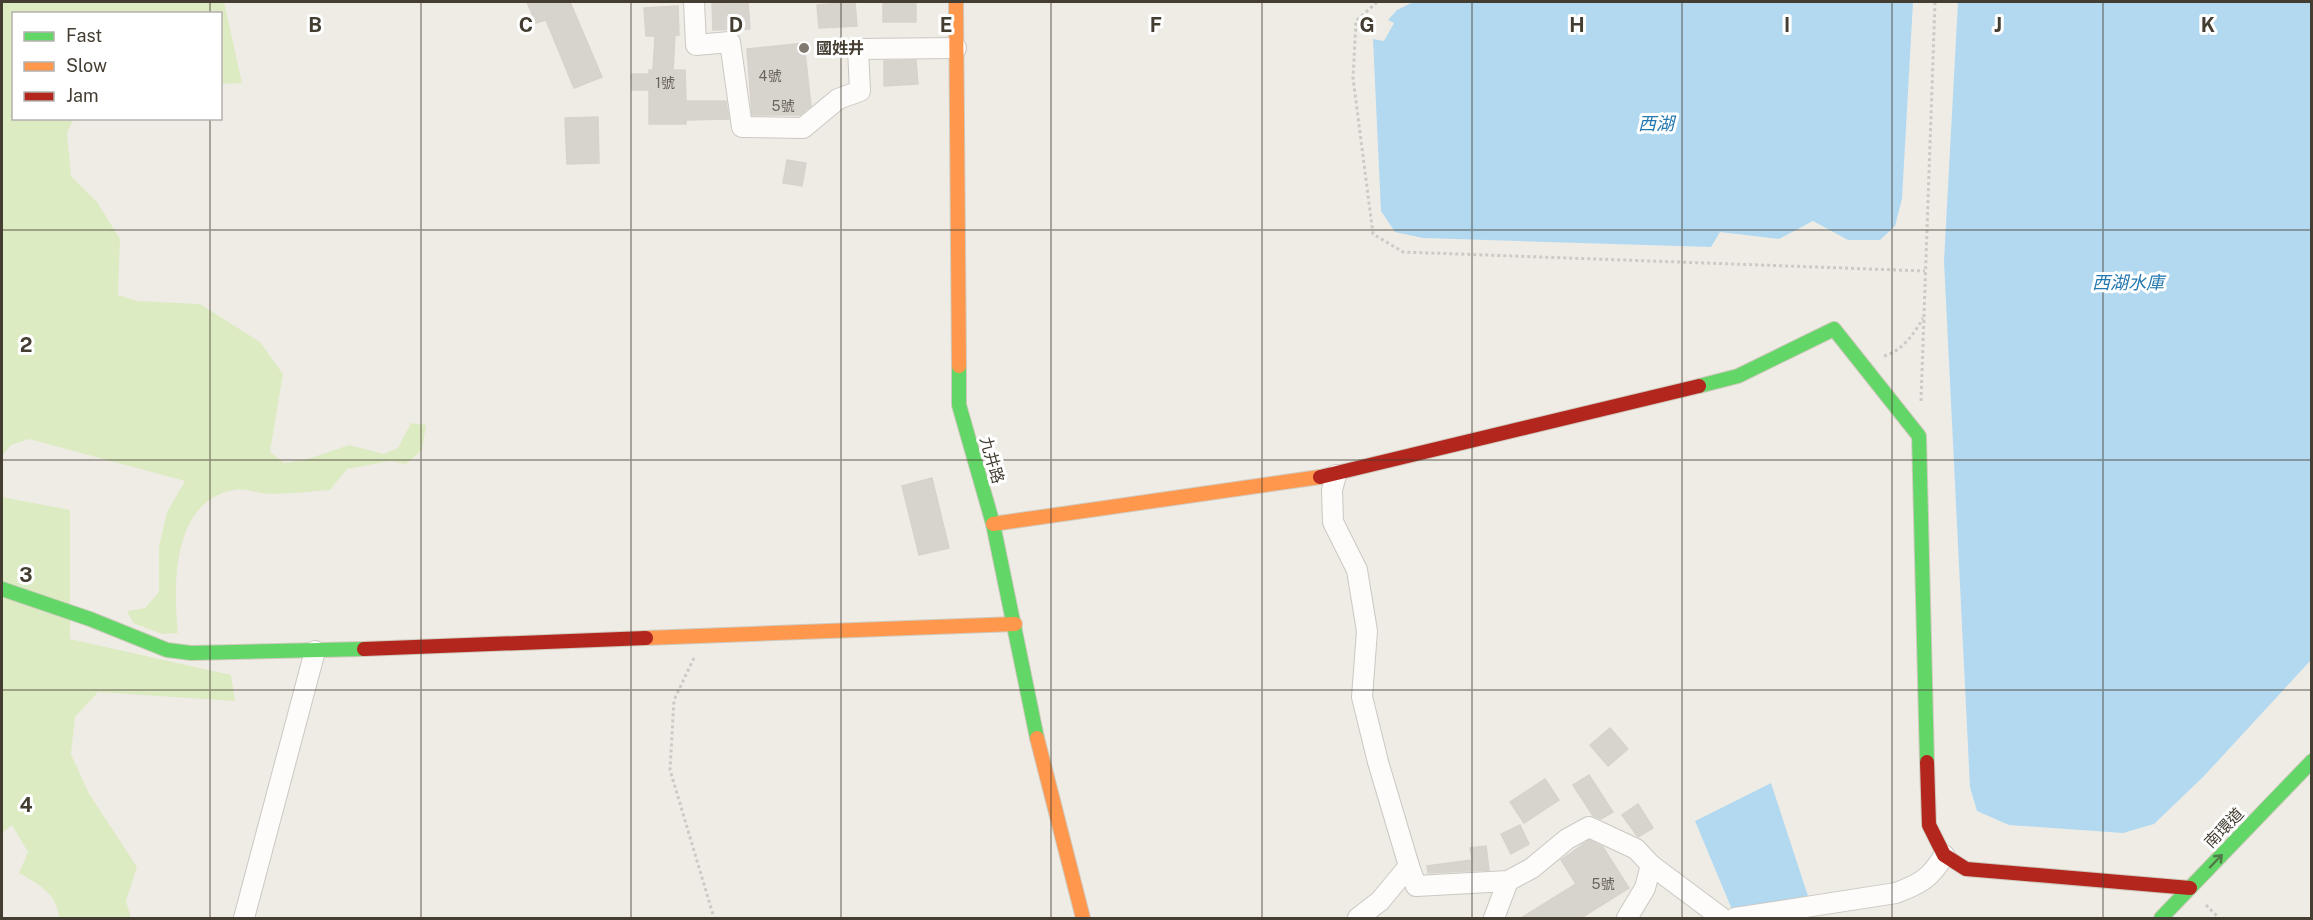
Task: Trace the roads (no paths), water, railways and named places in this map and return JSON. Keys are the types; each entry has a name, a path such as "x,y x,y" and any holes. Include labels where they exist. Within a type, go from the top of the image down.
{"street":[{"path":"694,2 696,45 729,42 742,127 803,128 838,99 860,91 858,49 956,48"},
{"name":"九井路","path":"956,2 958,405 993,524 1043,767 1083,918"},
{"path":"993,524 1335,475 1738,376 1834,329 1919,436 1929,825 1944,855 1966,869 2190,888"},
{"path":"1335,475 1332,490 1333,522 1357,570 1367,631 1362,698 1378,762 1416,886 1508,881 1532,868 1567,838 1589,827 1636,849 1651,865 1722,918"},
{"path":"2,589 90,619 167,650 191,653 315,651 1015,624"},
{"path":"244,918 315,651"},
{"name":"南環道","path":"2161,918 2312,762"},
{"path":"1735,918 1896,893 1915,885 1934,872 1944,855"},
{"path":"1627,918 1646,888 1651,865"},
{"path":"1358,918 1380,902 1409,866"},
{"path":"1494,918 1508,881"}],"water":[{"name":"西湖","path":"1413,2 1913,2 1902,199 1895,226 1880,240 1848,240 1813,221 1779,239 1720,232 1711,247 1423,238 1395,232 1381,211 1373,39 1384,41 1394,23 1388,20 1397,10"},
{"name":"西湖水庫","path":"1958,2 2311,2 2311,660 2204,776 2154,824 2123,833 2009,825 1977,811 1970,787 1944,261"},
{"path":"1771,783 1808,896 1733,912 1695,821"}],"place":[{"name":"國姓井","path":"804,48"}]}
